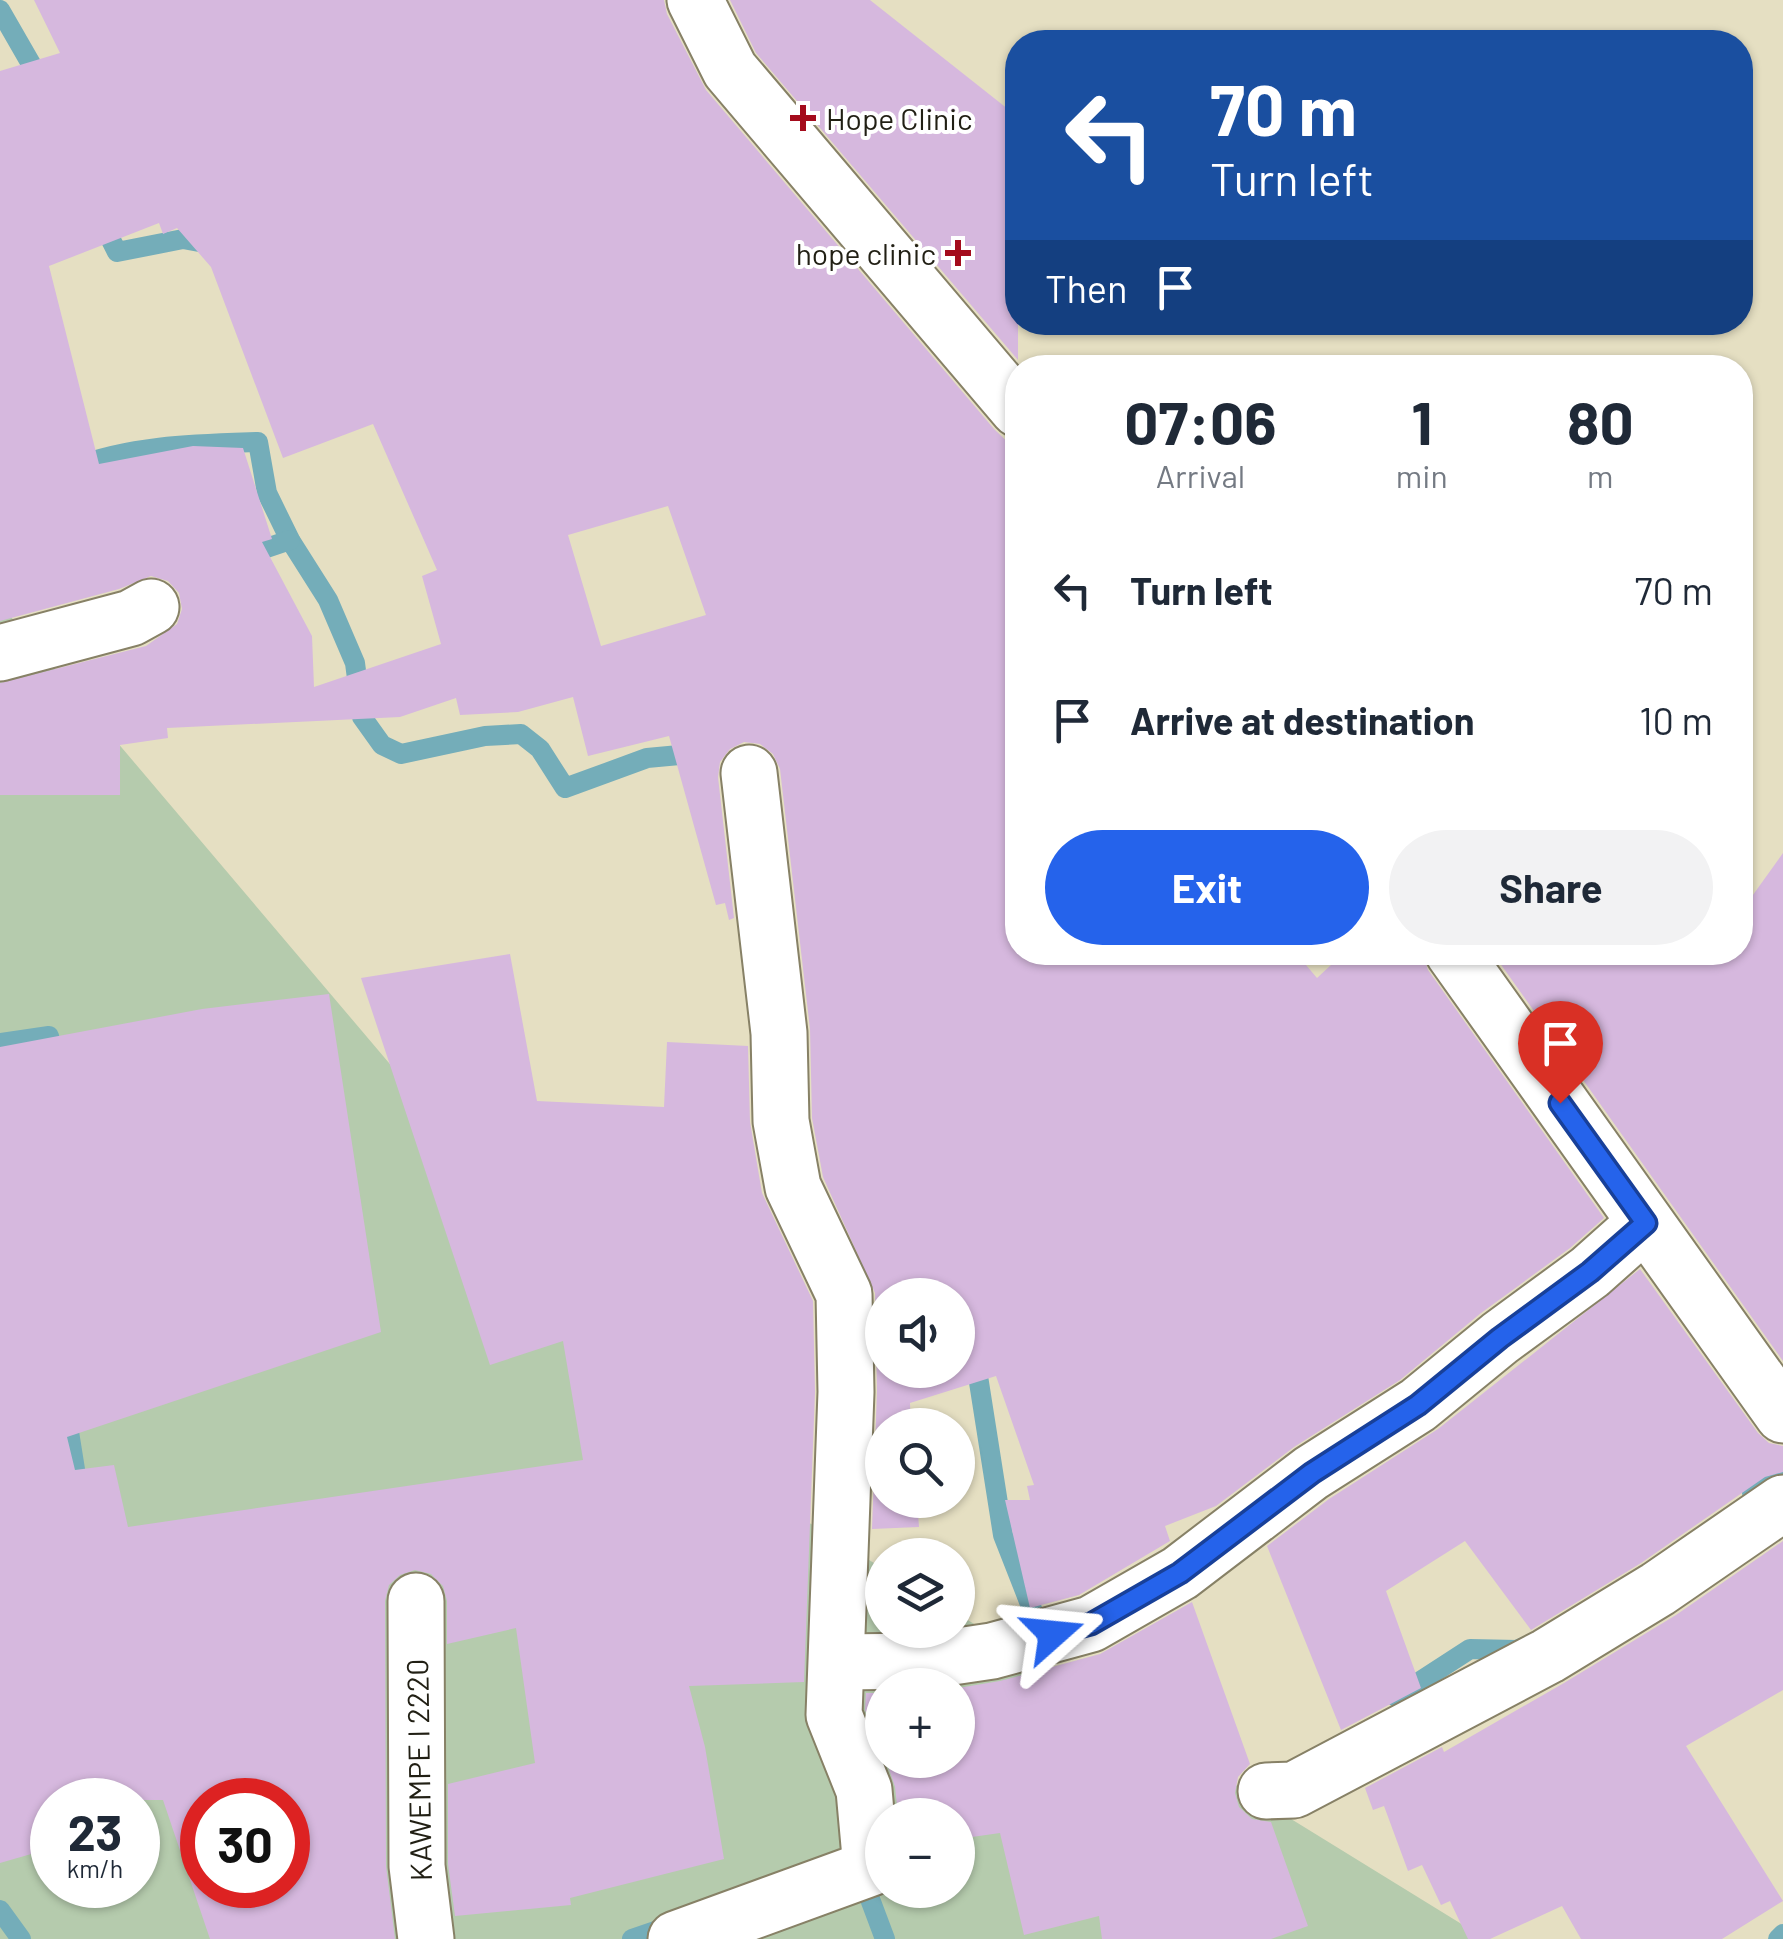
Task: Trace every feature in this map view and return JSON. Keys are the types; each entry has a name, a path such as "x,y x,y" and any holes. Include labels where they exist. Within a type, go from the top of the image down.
{"street":[{"path":"695,0 730,70 1005,394"},
{"path":"0,653 131,618 152,607"},
{"path":"676,1939 871,1868 864,1790 834,1716 846,1392 844,1294 794,1187 781,1121 780,1033 749,773"},
{"path":"1463,965 1783,1415"},
{"path":"838,1662 925,1661 992,1651 1091,1624 1180,1573 1312,1473 1418,1405 1590,1272 1646,1223"},
{"path":"1266,1791 1294,1790 1548,1656 1658,1589 1783,1503"},
{"name":"KAWEMPE I 2220","path":"416,1601 417,1866 426,1939"}],"green space":[{"path":"0,604 745,1483 865,1557 865,1648 975,1648 975,1624 1468,1928 1479,1939 0,1939"}],"building":[{"path":"34,0 664,0 667,14 706,90 1005,440 1005,965 1306,965 1317,978 1331,965 1426,965 1604,1218 1400,1380 1294,1447 1216,1506 1165,1526 1170,1541 1079,1595 1030,1608 1005,1500 1030,1500 1027,1486 1034,1485 996,1376 975,1383 975,1278 868,1278 823,1177 812,1118 810,1029 780,769 773,754 760,744 744,742 730,749 720,762 718,777 734,918 729,920 725,903 716,905 669,736 588,756 573,697 518,712 460,715 456,698 400,717 167,728 168,738 120,745 120,795 0,795 0,683 146,646 177,624 182,609 179,593 168,581 151,576 119,589 0,621 0,71 60,53","holes":["159,223 163,234 177,228 211,267 283,458 373,424 437,570 422,576 441,644 314,687 312,636 262,542 272,539 243,448 193,446 99,464 49,266","668,506 706,615 601,646 568,535"]},
{"path":"730,0 870,0 1005,107 1005,335 1018,335 1018,355 1014,355 756,53"},
{"path":"1783,853 1783,1361 1501,965 1753,965 1753,895"},
{"path":"510,954 537,1101 664,1107 667,1042 748,1046 750,1122 762,1193 813,1301 815,1392 804,1682 689,1686 705,1747 724,1859 570,1898 571,1905 455,1916 448,1864 448,1784 535,1763 516,1628 447,1644 443,1586 431,1574 415,1570 400,1575 389,1585 385,1601 386,1866 395,1939 210,1939 200,1908 310,1908 310,1778 180,1778 180,1850 160,1800 160,1778 30,1778 30,1854 0,1863 0,1047 202,1009 329,994 381,1332 67,1437 75,1470 114,1465 128,1527 583,1460 563,1341 490,1365 361,978"},
{"path":"1640,1269 1758,1433 1769,1443 1783,1446 1783,1472 1765,1477 1641,1563 1531,1630 1465,1541 1386,1591 1421,1688 1341,1730 1267,1546 1329,1499 1438,1429"},
{"path":"877,1388 958,1388 910,1403 910,1408 876,1408"},
{"path":"872,1518 918,1518 919,1527 872,1529"},
{"path":"1783,1541 1783,1690 1686,1746 1783,1901 1722,1939 1581,1939 1562,1906 1490,1939 1468,1939 1450,1901 1441,1905 1422,1865 1408,1871 1384,1806 1373,1810 1365,1788 1442,1747 1444,1752 1564,1683 1676,1615"},
{"path":"1192,1602 1250,1764 1238,1777 1235,1793 1239,1807 1252,1819 1271,1822 1308,1926 1271,1939 1102,1939 1099,1916 1024,1935 1000,1833 975,1837 975,1798 896,1798 892,1778 975,1778 975,1685 1100,1654"}],"waterway":[{"path":"0,10 42,83"},
{"path":"101,220 117,252 183,239 210,244"},
{"path":"73,468 141,450 258,442 267,493 290,540 328,600 355,663 362,717 382,745 401,754 485,736 521,734 540,749 565,788 647,758 701,753"},
{"path":"240,557 290,540"},
{"path":"0,1043 49,1036 55,1064"},
{"path":"975,1357 1003,1535 1039,1627"},
{"path":"66,1413 78,1488"},
{"path":"1752,1493 1783,1471"},
{"path":"1396,1697 1470,1649 1517,1650 1526,1646"},
{"path":"873,1908 885,1939"},
{"path":"0,1910 21,1939"},
{"path":"632,1939 673,1925"},
{"path":"1778,1939 1783,1934"}],"place":[{"name":"Hope Clinic","path":"803,118"},
{"name":"hope clinic","path":"958,253"}],"route":[{"path":"1053,1634 1091,1624 1180,1573 1312,1473 1418,1405 1590,1272 1646,1223 1560,1103"}]}
